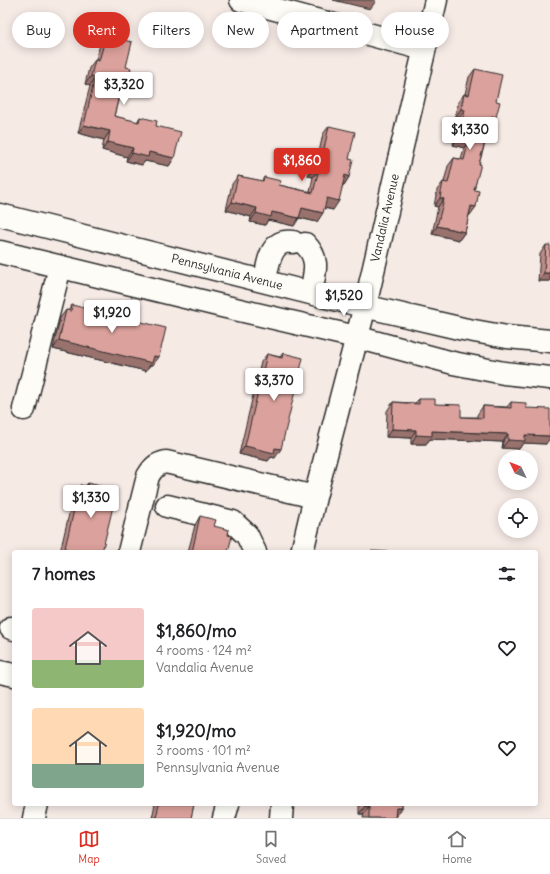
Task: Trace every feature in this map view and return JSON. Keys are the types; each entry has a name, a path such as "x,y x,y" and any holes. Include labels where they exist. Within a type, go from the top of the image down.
{"main road":[{"path":"241,0 424,49"},
{"name":"Vandalia Avenue","path":"302,550 364,306 436,0"},
{"name":"Pennsylvania Avenue","path":"0,215 311,293 463,329 507,337 550,341"},
{"path":"265,281 270,259 275,247 284,242 299,243 310,249 316,259 311,293"},
{"path":"0,252 356,336 453,363 504,373 550,378"},
{"path":"24,409 60,267"},
{"path":"130,550 148,476 153,468 158,464 166,462 315,498"},
{"path":"167,506 233,522 247,536 254,550"},
{"path":"0,672 12,675"},
{"path":"34,818 37,806"},
{"path":"224,818 227,806"},
{"path":"281,818 282,806"}],"building":[{"path":"130,42 132,42 126,67 131,68 127,85 122,84 114,116 139,122 140,117 157,121 156,126 181,132 174,158 149,152 148,157 132,153 133,148 108,142 110,131 84,125 95,77 91,76 95,60 99,61 103,48 130,48"},
{"path":"475,69 502,75 496,101 500,102 496,117 492,116 479,164 481,164 474,190 479,191 476,207 471,206 465,232 437,226 444,199 440,198 443,182 448,183 454,158 464,160 469,140 459,137 465,110 461,109 464,94 469,95"},
{"path":"329,126 355,132 349,159 353,160 349,177 345,175 339,201 327,198 323,213 302,208 299,218 272,212 271,217 256,213 257,208 232,202 238,176 263,181 264,177 281,181 279,185 313,193 319,169 314,168 317,151 323,153"},
{"path":"546,245 550,245 550,273 544,273"},
{"path":"72,305 166,328 159,357 154,356 152,363 59,340 66,310 71,311"},
{"path":"283,353 303,358 281,449 275,448 274,453 245,446 267,354 282,358"},
{"path":"419,399 435,399 435,404 461,405 461,417 483,418 483,406 511,408 511,402 526,403 526,408 550,409 550,436 525,435 525,441 508,440 508,434 432,431 432,436 416,435 416,430 392,429 393,402 419,404"},
{"path":"88,483 117,490 102,550 64,550 80,485 87,487"},
{"path":"200,516 216,520 214,526 229,530 228,535 232,536 228,550 192,550"},
{"path":"159,806 194,806 191,818 156,818"},
{"path":"369,806 402,806 402,808 396,808 395,818 369,818"}]}
